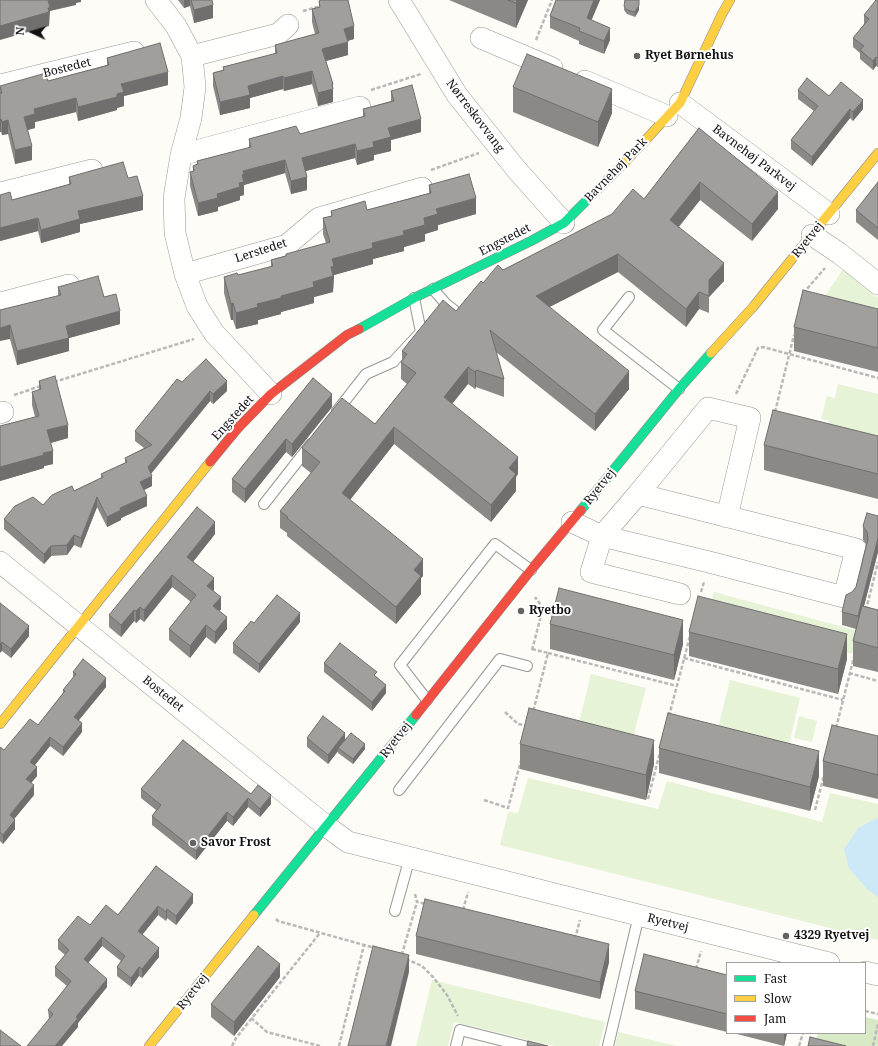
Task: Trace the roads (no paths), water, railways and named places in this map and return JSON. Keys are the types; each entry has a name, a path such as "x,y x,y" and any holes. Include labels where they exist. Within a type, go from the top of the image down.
{"street":[{"path":"156,0 176,26 192,56 195,87 191,118 181,155 174,198 175,233 185,274 197,306 214,333 271,394"},
{"name":"Nørreskovvang","path":"399,0 458,95 516,169 564,222"},
{"name":"Bavnehøj Park","path":"564,222 620,168 673,110 730,0"},
{"path":"192,56 278,34 288,25"},
{"path":"481,38 529,58 673,110"},
{"name":"Bostedet","path":"0,85 134,52"},
{"path":"181,155 360,107"},
{"name":"Bavnehøj Parkvej","path":"673,110 829,214"},
{"name":"Ryetvej","path":"149,1046 364,781 522,581 572,522 679,389 753,307 878,153"},
{"path":"0,193 92,170"},
{"name":"Lerstedet","path":"185,274 286,245 319,218 422,188"},
{"name":"Engstedet","path":"0,724 238,428 271,394 347,336 414,298 531,241 564,222"},
{"path":"812,235 839,253 878,284"},
{"path":"0,303 69,285"},
{"path":"690,596 591,572 602,536 708,408 750,418 727,517"},
{"path":"572,522 602,536 844,597 856,549 638,494"},
{"name":"Bostedet","path":"0,562 326,826"},
{"name":"Ryetvej","path":"326,826 348,842 407,867 639,915 825,962"},
{"path":"866,972 878,975"}],"lane":[{"path":"433,289 446,304 460,314"},
{"path":"629,297 604,330 679,389"},
{"path":"332,417 366,374 393,362 421,332 414,298"},
{"path":"264,504 317,436"},
{"path":"427,700 400,666 494,544 531,570"},
{"path":"399,790 500,659 527,666"},
{"path":"395,911 407,867"},
{"path":"608,1046 639,915"},
{"path":"456,1046 460,1030 524,1046"}],"water":[{"path":"877,818 878,897 868,890 849,868 844,849 858,828"}],"place":[{"name":"Ryet Børnehus","path":"637,56"},
{"name":"Ryetbo","path":"521,611"},
{"name":"Savor Frost","path":"193,843"},
{"name":"4329 Ryetvej","path":"786,936"}]}
